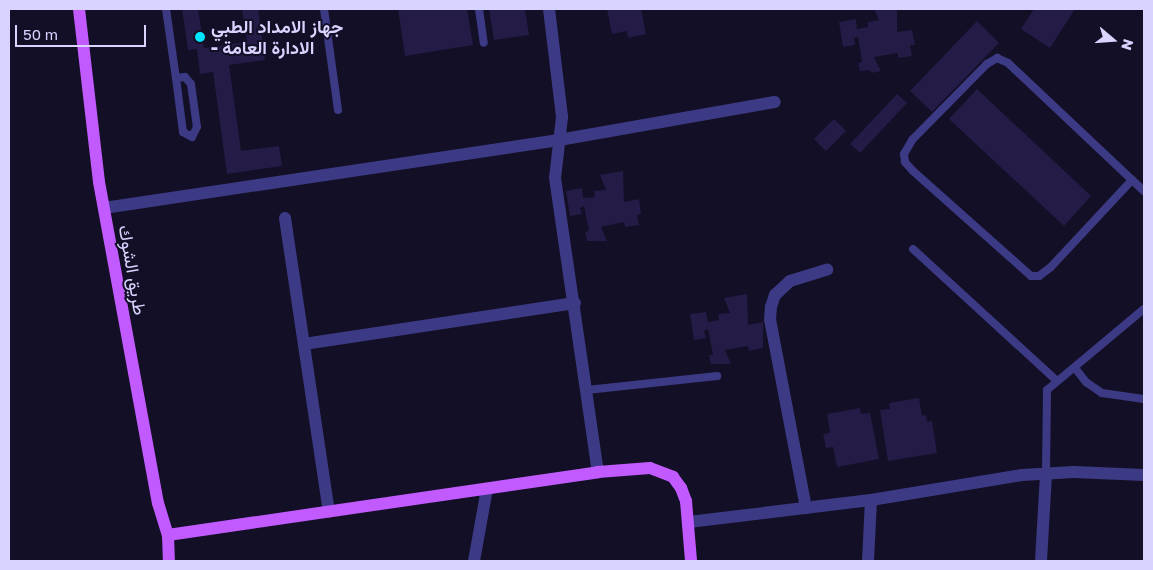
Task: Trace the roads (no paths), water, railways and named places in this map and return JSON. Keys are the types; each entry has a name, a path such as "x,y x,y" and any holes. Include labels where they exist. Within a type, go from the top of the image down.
{"main road":[{"name":"طريق الشوك","path":"79,9 104,208 158,504 168,535 168,561"},
{"path":"168,535 634,468 662,471 681,488 689,522 691,561"}],"street":[{"path":"549,9 562,118 555,178 575,303 598,472"},
{"path":"104,208 559,140 775,102"},
{"path":"285,218 329,512"},
{"path":"806,508 770,320 771,307 775,295 790,281 827,270"},
{"path":"304,344 575,303"},
{"path":"689,522 871,500 1046,473 1144,475"},
{"path":"1041,561 1046,473"},
{"path":"474,561 487,489"},
{"path":"868,561 871,500"}],"lane":[{"path":"166,9 183,132 192,137 197,127 191,84 188,78 176,78"},
{"path":"324,9 338,110"},
{"path":"479,9 484,43"},
{"path":"1132,180 1051,267 1039,276 1031,276 913,171 904,154 912,140 987,64 998,58 1008,63 1144,191"},
{"path":"913,249 1057,381"},
{"path":"1046,473 1044,397 1057,381 1144,309"},
{"path":"1075,368 1086,382 1102,393 1144,399"},
{"path":"587,390 717,376"}],"place":[{"name":"جهاز الامداد الطبي - الادارة العامة","path":"200,37"}]}
